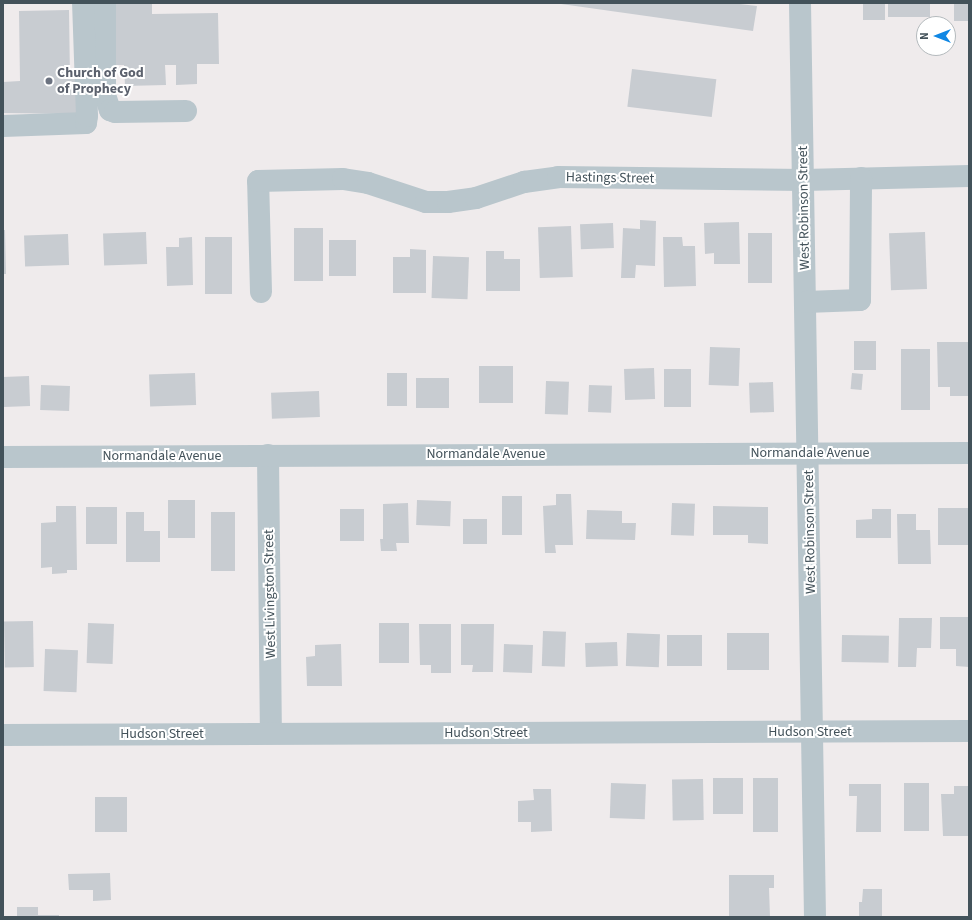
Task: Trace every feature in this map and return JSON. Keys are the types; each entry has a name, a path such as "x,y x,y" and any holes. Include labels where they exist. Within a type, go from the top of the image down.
{"street":[{"path":"3,126 86,123 82,3"},
{"path":"105,3 105,95 110,110 115,112 186,111"},
{"name":"West Robinson Street","path":"800,3 815,917"},
{"name":"Hastings Street","path":"261,292 258,181 343,179 368,183 426,202 448,202 476,198 524,182 558,177 804,180 969,176"},
{"path":"806,302 860,300 861,178"},
{"name":"Normandale Avenue","path":"3,457 969,453"},
{"name":"West Livingston Street","path":"268,455 272,733"},
{"name":"Hudson Street","path":"3,735 969,732"}],"building":[{"path":"112,3 152,3 152,14 218,13 219,64 197,64 197,84 176,85 176,65 165,65 166,85 125,86 124,65 113,65"},
{"path":"554,3 731,3 757,6 753,31"},
{"path":"863,3 885,3 885,20 863,20"},
{"path":"888,3 930,3 930,16 888,17"},
{"path":"954,3 969,3 969,21 956,21 956,16 954,16"},
{"path":"69,10 70,79 82,79 83,114 3,113 3,82 20,81 19,11"},
{"path":"632,69 716,79 712,117 627,107"},
{"path":"640,220 656,221 655,266 636,265 635,278 621,278 623,228 640,229"},
{"path":"739,222 740,264 714,264 714,253 705,254 704,223"},
{"path":"613,223 614,248 581,249 580,224"},
{"path":"571,226 573,277 540,278 538,227"},
{"path":"294,228 323,228 323,281 294,281"},
{"path":"3,230 5,230 6,274 3,274"},
{"path":"146,232 147,264 104,265 103,234"},
{"path":"925,232 927,289 891,290 889,233"},
{"path":"748,233 772,233 772,283 748,283"},
{"path":"68,234 69,265 25,267 24,236"},
{"path":"192,237 193,285 167,286 166,247 179,247 179,238"},
{"path":"205,237 232,237 232,294 205,294"},
{"path":"663,237 682,237 683,246 695,246 696,286 664,287"},
{"path":"329,240 356,240 356,276 329,276"},
{"path":"410,249 426,250 426,293 393,293 393,257 410,257"},
{"path":"486,251 504,251 504,259 520,259 520,291 486,291"},
{"path":"433,256 469,257 468,299 432,298"},
{"path":"854,341 876,341 876,370 854,370"},
{"path":"937,342 969,342 969,396 950,396 950,387 938,387"},
{"path":"710,347 740,348 739,386 709,385"},
{"path":"901,349 930,349 930,410 901,410"},
{"path":"479,366 513,366 513,403 479,403"},
{"path":"654,368 655,399 625,400 624,369"},
{"path":"664,369 691,369 691,407 664,407"},
{"path":"195,373 196,405 150,407 149,375"},
{"path":"387,373 407,373 407,406 387,406"},
{"path":"852,373 863,374 862,390 851,389"},
{"path":"29,376 30,406 4,407 3,377"},
{"path":"416,378 449,378 449,408 416,408"},
{"path":"546,381 569,382 568,415 545,414"},
{"path":"773,382 774,412 750,413 749,383"},
{"path":"41,385 70,386 69,411 40,410"},
{"path":"589,385 612,386 611,413 588,412"},
{"path":"319,391 320,417 272,419 271,393"},
{"path":"556,494 571,494 573,545 555,545 556,553 545,553 543,506 556,505"},
{"path":"502,496 522,496 522,535 502,535"},
{"path":"168,500 195,500 195,538 168,538"},
{"path":"417,500 451,501 450,526 416,525"},
{"path":"408,503 409,543 396,543 397,551 381,551 380,539 383,539 383,504"},
{"path":"672,503 695,504 694,536 671,535"},
{"path":"56,506 76,506 77,570 67,570 67,573 52,574 52,567 41,568 41,523 56,522"},
{"path":"713,506 768,507 768,544 748,543 748,535 713,535"},
{"path":"86,507 117,507 117,544 86,544"},
{"path":"938,508 968,508 968,545 938,545"},
{"path":"340,509 364,509 364,541 340,541"},
{"path":"872,509 891,509 891,538 856,538 856,520 872,519"},
{"path":"587,510 622,511 622,523 636,523 635,540 586,539"},
{"path":"126,512 144,512 144,531 160,531 160,562 126,562"},
{"path":"211,512 235,512 235,571 211,571"},
{"path":"897,514 916,514 916,530 930,530 931,564 898,564"},
{"path":"463,519 487,519 487,544 463,544"},
{"path":"940,617 969,617 969,667 956,666 956,649 940,649"},
{"path":"899,618 932,618 931,648 917,648 916,667 898,667"},
{"path":"33,621 34,667 5,667 4,622"},
{"path":"88,623 114,624 113,664 87,663"},
{"path":"379,623 409,623 409,663 379,663"},
{"path":"419,624 451,624 451,673 431,673 431,665 420,665"},
{"path":"461,624 494,624 493,672 472,672 473,665 461,665"},
{"path":"543,631 566,632 565,667 542,666"},
{"path":"627,633 660,634 659,667 626,666"},
{"path":"727,633 769,633 769,670 727,670"},
{"path":"667,635 702,635 702,666 667,666"},
{"path":"842,635 889,636 889,663 842,662"},
{"path":"617,642 618,666 586,667 585,643"},
{"path":"341,644 342,686 307,686 306,657 315,656 315,645"},
{"path":"504,644 533,645 532,673 503,672"},
{"path":"45,649 78,650 77,692 44,691"},
{"path":"713,778 743,778 743,814 713,814"},
{"path":"753,778 778,778 778,832 753,832"},
{"path":"703,779 704,820 673,821 672,780"},
{"path":"611,783 646,784 645,819 610,818"},
{"path":"904,783 929,783 929,831 904,831"},
{"path":"849,784 881,784 881,832 856,832 857,796 849,796"},
{"path":"954,786 969,786 969,836 943,836 941,794 954,794"},
{"path":"533,789 551,789 552,831 531,832 531,822 518,822 518,801 534,800"},
{"path":"95,797 127,797 127,832 95,832"},
{"path":"110,873 111,900 93,901 93,890 69,890 68,874"},
{"path":"729,875 774,875 774,888 769,888 770,917 729,917"},
{"path":"863,889 882,889 882,917 859,917 859,902 862,902"},
{"path":"17,907 38,907 38,915 59,915 59,917 17,917"}],"place":[{"name":"Church of God of Prophecy","path":"49,81"}]}
